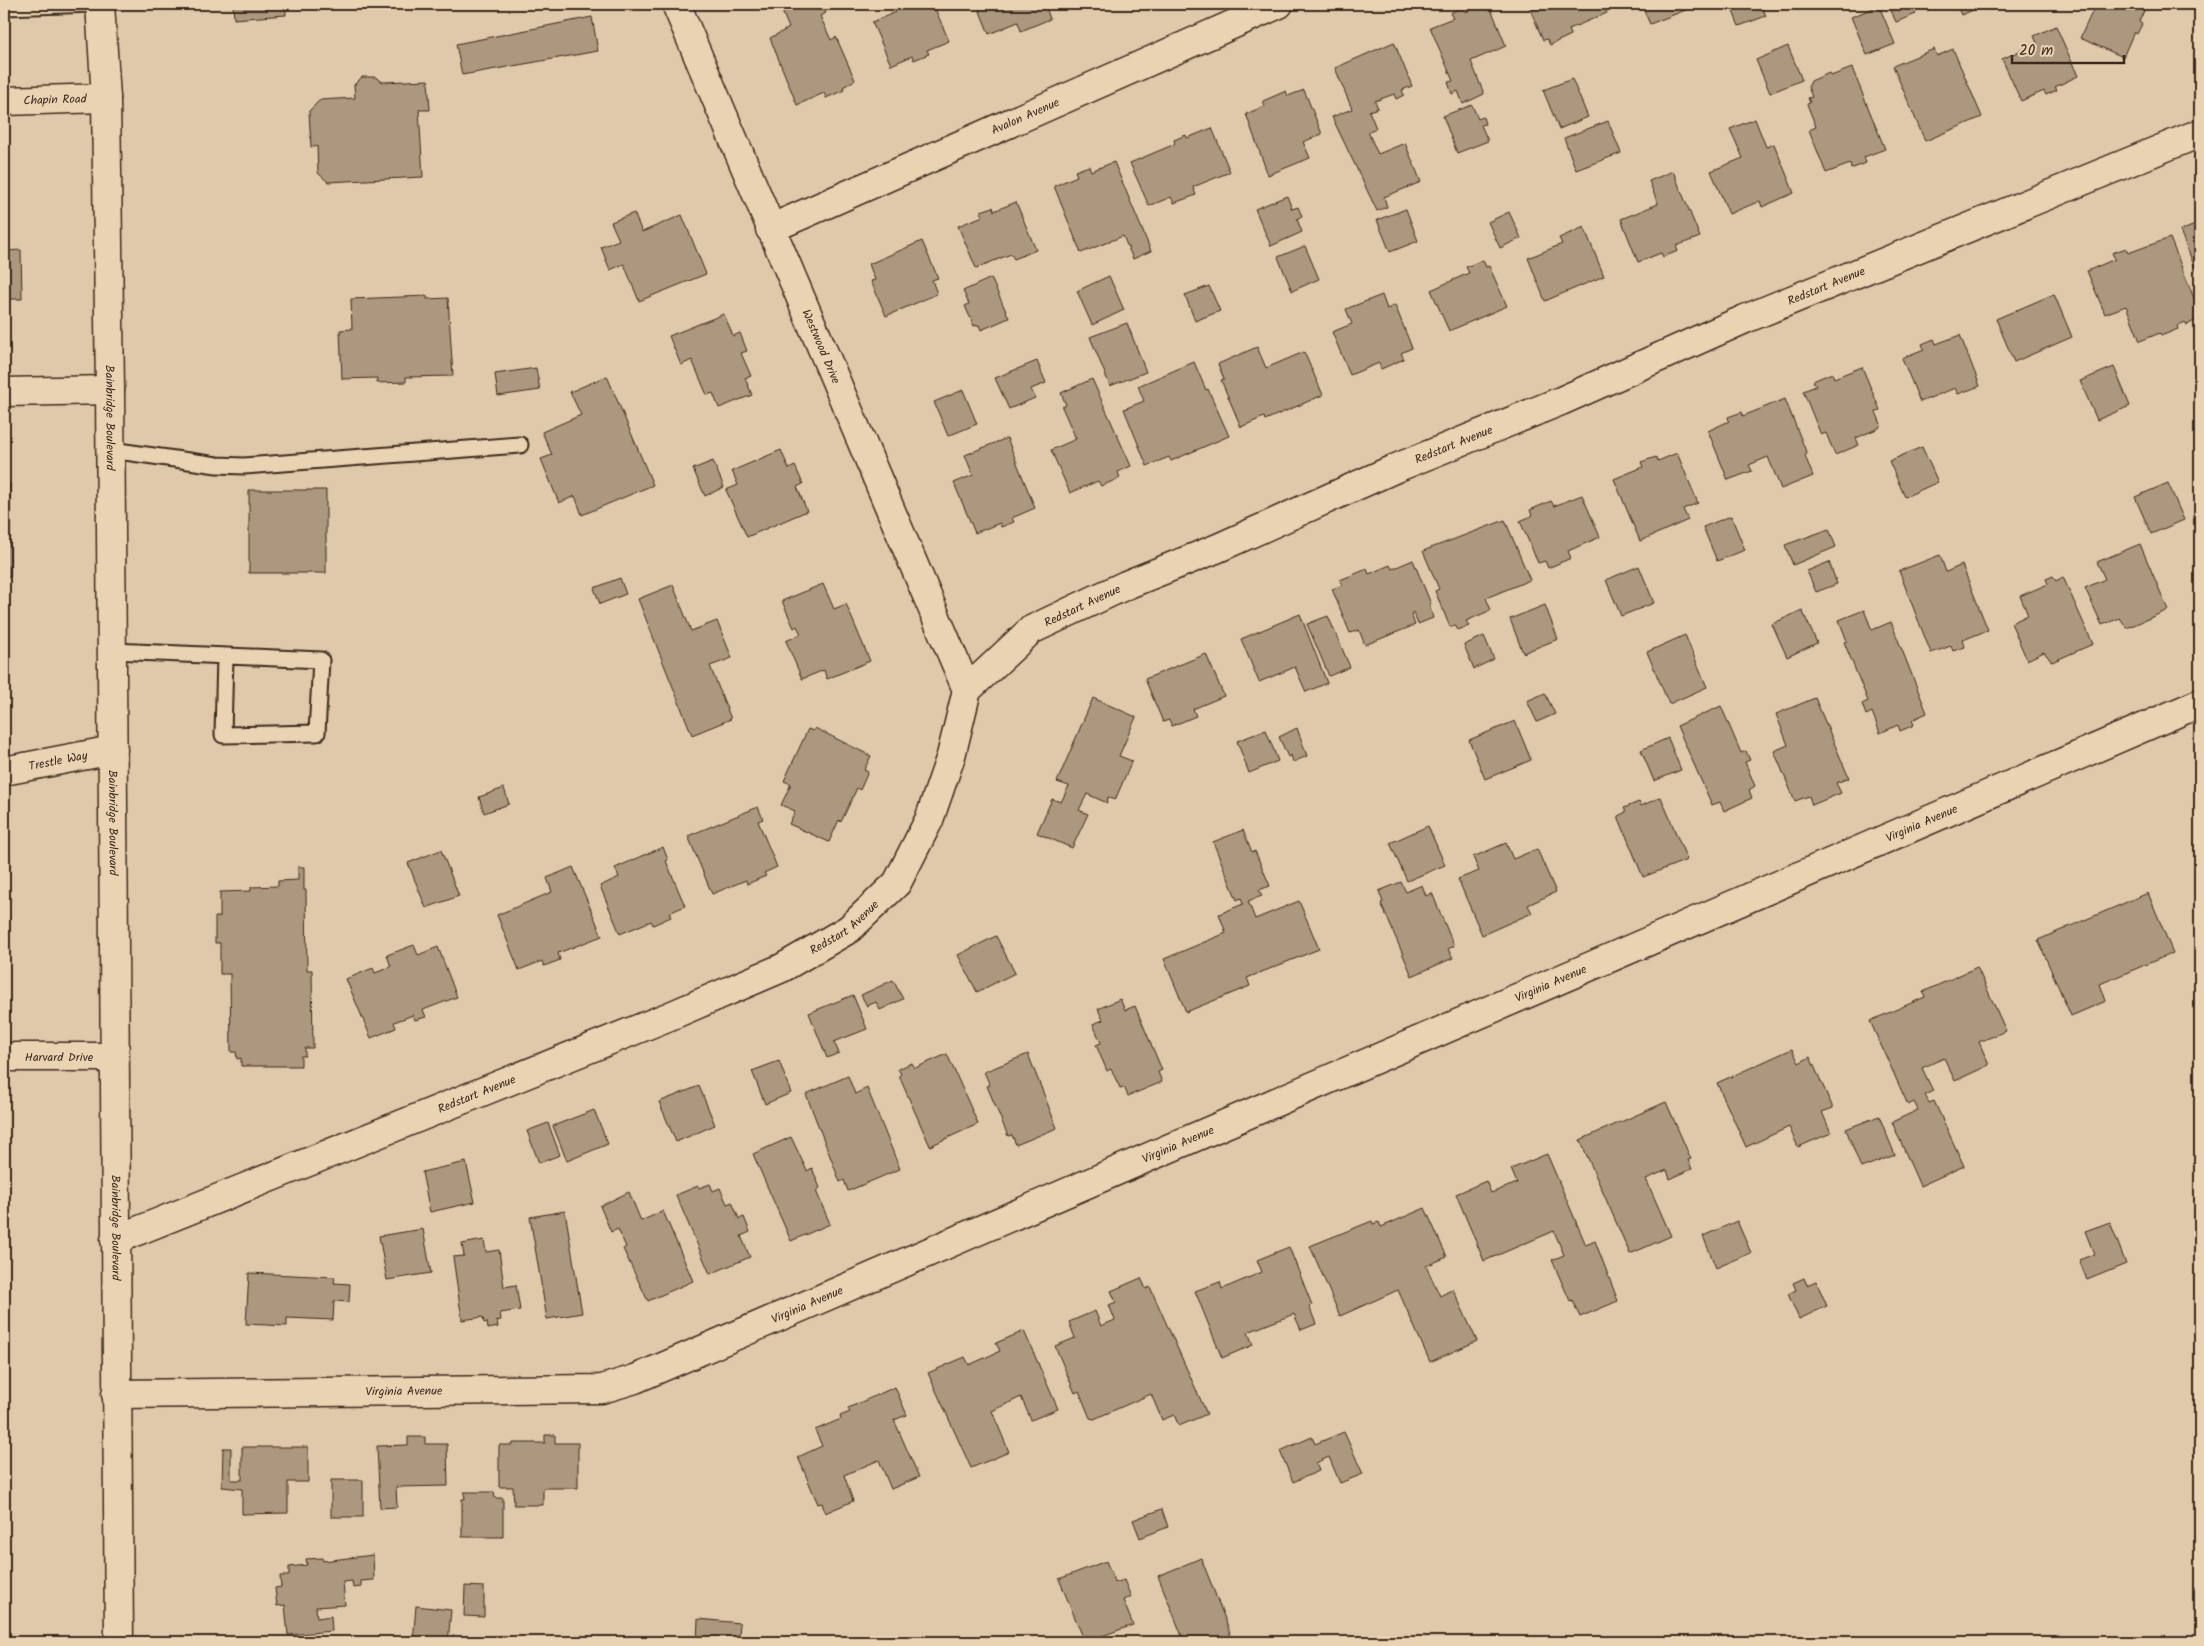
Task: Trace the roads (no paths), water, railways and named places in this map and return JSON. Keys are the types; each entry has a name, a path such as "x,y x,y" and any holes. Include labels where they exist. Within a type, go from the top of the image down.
{"street":[{"name":"Bainbridge Boulevard","path":"100,4 106,98 111,450 119,1642"},
{"name":"Westwood Drive","path":"676,4 967,690"},
{"name":"Avalon Avenue","path":"770,229 1279,4"},
{"name":"Chapin Road","path":"4,101 106,98"},
{"name":"Redstart Avenue","path":"115,1240 679,1012 782,968 849,929 898,883 929,820 951,756 967,690 1031,630 1126,584 1218,548 1396,468 1561,401 1745,319 2200,132"},
{"path":"4,392 110,390"},
{"name":"Virginia Avenue","path":"116,1394 602,1389 635,1379 2200,703"},
{"name":"Trestle Way","path":"4,771 113,750"},
{"name":"Harvard Drive","path":"4,1057 114,1057"}],"lane":[{"path":"4,7 94,4"},
{"path":"111,450 217,465 244,466 520,444"},
{"path":"113,651 321,660 316,733 223,735 225,656"}]}
